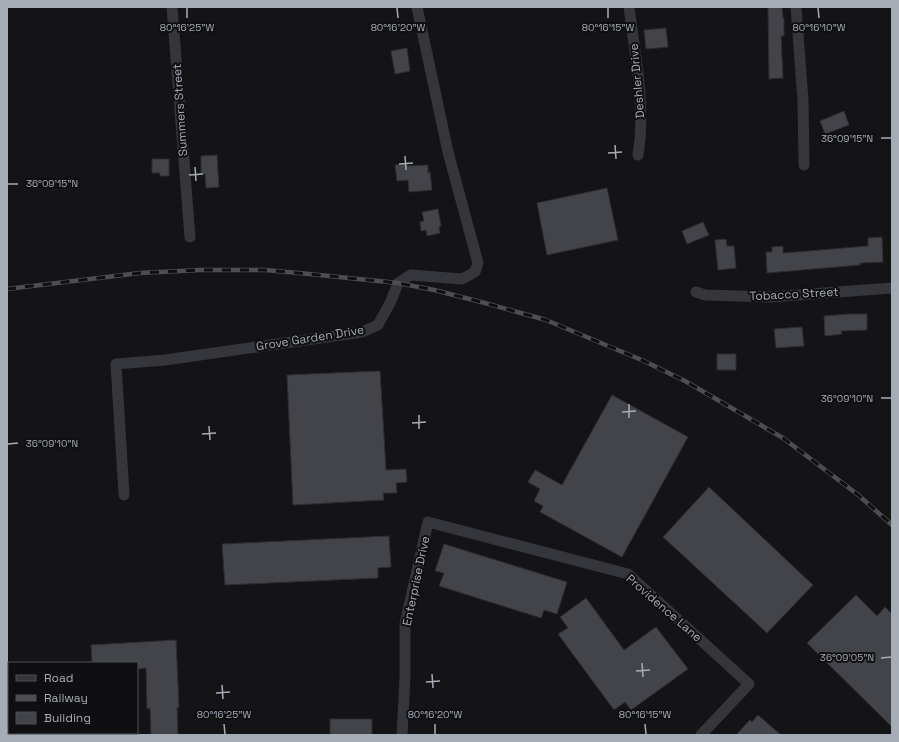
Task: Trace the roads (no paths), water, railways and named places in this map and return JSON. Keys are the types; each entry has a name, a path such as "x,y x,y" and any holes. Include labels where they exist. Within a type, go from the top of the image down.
{"street":[{"name":"Summers Street","path":"172,7 190,237"},
{"name":"Grove Garden Drive","path":"124,494 116,364 165,360 362,332 378,325 391,302 398,283 411,275 462,279 475,272 478,263 448,152 417,7"},
{"name":"Deshler Drive","path":"628,7 638,75 641,134 638,155"},
{"path":"796,7 803,100 804,165"},
{"name":"Tobacco Street","path":"696,292 706,295 770,297 892,288"},
{"name":"Enterprise Drive","path":"402,735 405,678 405,624 428,522"},
{"name":"Providence Lane","path":"428,522 628,574 749,684 701,735"}],"railway":[{"path":"7,289 140,273 200,270 265,270 398,283 434,290 485,303 546,320 644,361 685,381 783,438 857,494 892,525"}]}
